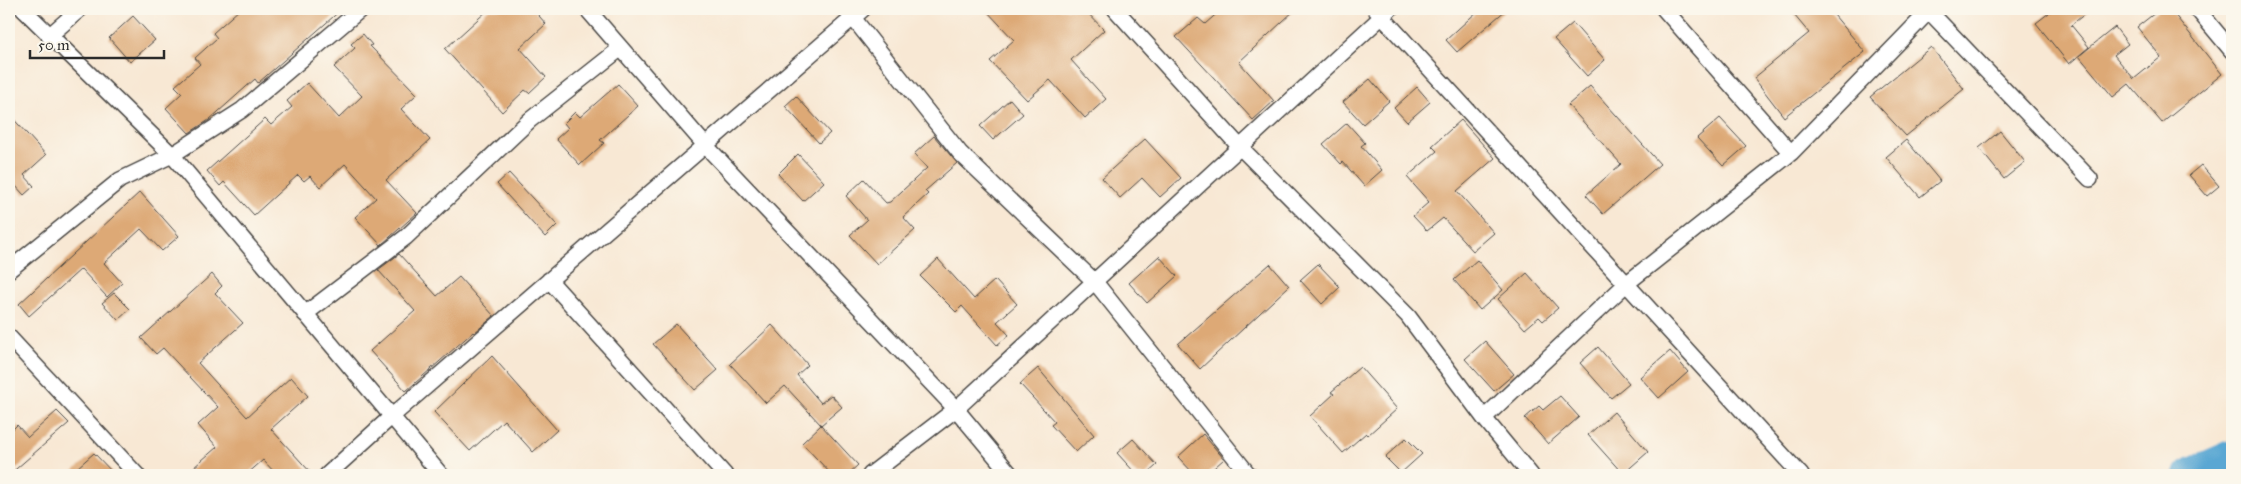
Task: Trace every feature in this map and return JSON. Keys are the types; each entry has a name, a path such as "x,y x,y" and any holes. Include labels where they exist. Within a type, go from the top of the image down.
{"street":[{"path":"23,9 172,155 441,475"},
{"path":"49,36 80,9"},
{"path":"9,270 120,180 172,155 242,110 360,9"},
{"path":"587,9 704,145 956,409 1011,475"},
{"path":"1115,9 1239,146 1408,316 1484,418 1531,475"},
{"path":"1664,9 1791,153"},
{"path":"1484,418 1626,284 1791,153 1929,9 2090,179"},
{"path":"2197,9 2232,51"},
{"path":"870,475 956,409 1095,282 1382,11 1626,284 1801,475"},
{"path":"327,475 854,12 960,153 1095,282 1249,475"},
{"path":"305,314 406,237 530,120 621,48"},
{"path":"549,280 724,475"},
{"path":"9,336 137,475"}],"building":[{"path":"240,9 342,9 258,83 255,79 209,120 189,133 166,108 182,93 175,86 200,64 195,58 217,38 213,33"},
{"path":"489,9 533,9 546,24 520,48 546,77 529,93 525,90 502,112 445,49"},
{"path":"985,9 1084,9 1104,30 1071,60 1106,99 1085,118 1050,80 1027,100 990,61 1014,40"},
{"path":"1222,9 1296,9 1239,62 1274,101 1253,120 1176,37 1198,18 1205,24"},
{"path":"1480,9 1507,9 1457,52 1446,40"},
{"path":"1789,9 1829,9 1865,52 1784,117 1754,78 1809,33"},
{"path":"2054,9 2091,9 2071,25 2089,47 2069,64 2036,23"},
{"path":"2160,9 2170,9 2222,74 2162,123 2129,84 2113,97 2079,56 2115,27 2128,44 2114,55 2134,79 2161,57 2137,27"},
{"path":"133,16 155,40 130,62 109,38"},
{"path":"1573,23 1605,60 1587,76 1554,39"},
{"path":"363,34 372,45 370,46 417,94 401,109 430,140 386,180 417,213 381,245 355,217 376,198 345,164 320,187 310,176 304,181 298,175 254,215 224,182 220,186 207,171 265,119 271,125 292,107 287,101 307,83 339,118 362,96 334,67 355,48 351,44"},
{"path":"1931,47 1964,89 1906,136 1870,97"},
{"path":"1370,79 1389,101 1363,124 1343,102"},
{"path":"618,84 638,106 600,140 604,143 580,165 556,139 568,128 564,123 575,112 580,117"},
{"path":"1590,86 1660,164 1603,214 1586,195 1621,164 1568,105"},
{"path":"1417,87 1430,102 1407,122 1394,108"},
{"path":"796,96 830,133 819,143 785,106"},
{"path":"1010,99 1023,114 993,140 980,126"},
{"path":"9,114 46,155 24,175 34,186 24,195 14,184 9,189"},
{"path":"1720,118 1746,146 1723,166 1697,138"},
{"path":"1461,120 1495,158 1457,191 1494,233 1473,251 1443,218 1427,231 1413,216 1429,202 1407,177 1437,151 1432,146"},
{"path":"1347,123 1365,143 1361,146 1382,170 1364,186 1343,162 1341,164 1323,144"},
{"path":"2000,131 2025,162 2004,179 1979,148"},
{"path":"934,136 957,163 925,191 928,194 903,217 915,230 877,264 850,235 867,220 846,196 864,179 886,203 890,202 927,168 914,154"},
{"path":"1145,139 1181,178 1160,197 1142,178 1120,198 1102,178"},
{"path":"1906,140 1940,181 1920,197 1886,157"},
{"path":"798,154 824,182 803,201 778,174"},
{"path":"2201,165 2219,186 2207,196 2189,175"},
{"path":"509,173 557,225 545,237 497,184"},
{"path":"140,192 179,236 162,251 141,229 104,263 122,283 107,297 81,269 29,316 19,304"},
{"path":"399,254 437,296 459,277 494,316 406,391 370,351 415,311 378,270"},
{"path":"1159,256 1177,276 1147,303 1129,283"},
{"path":"938,259 974,299 995,280 1017,304 997,322 1009,335 997,345 962,306 956,312 920,276"},
{"path":"1477,260 1503,290 1480,310 1454,280"},
{"path":"1270,264 1289,286 1200,369 1178,344"},
{"path":"1318,264 1340,287 1322,304 1300,280"},
{"path":"1527,273 1558,308 1543,321 1539,317 1525,329 1498,299"},
{"path":"212,274 222,286 215,293 243,323 198,363 247,417 291,377 308,396 271,429 313,475 277,475 263,460 246,475 185,475 217,447 198,425 218,407 163,348 156,354 141,338"},
{"path":"114,293 130,309 118,320 102,303"},
{"path":"676,324 718,370 695,390 653,344"},
{"path":"772,325 808,365 797,375 821,403 831,395 842,407 821,425 785,386 766,403 730,364"},
{"path":"1485,341 1514,374 1494,391 1465,359"},
{"path":"1598,347 1629,383 1611,398 1580,363"},
{"path":"1670,351 1688,372 1659,398 1640,377"},
{"path":"492,356 557,430 533,452 504,420 470,451 434,412"},
{"path":"1360,367 1397,409 1368,435 1366,433 1343,453 1310,416 1334,394 1331,392"},
{"path":"1038,368 1094,435 1076,452 1051,425 1055,422 1020,384"},
{"path":"1560,396 1579,417 1548,444 1525,418 1539,406 1543,410"},
{"path":"57,411 69,423 9,475 9,433 17,425 28,437"},
{"path":"1614,412 1648,452 1623,474 1588,435"},
{"path":"821,425 858,465 847,475 832,475 802,443"},
{"path":"1203,434 1224,459 1206,475 1195,475 1178,457"},
{"path":"1406,438 1422,454 1401,473 1385,457"},
{"path":"1133,439 1157,465 1146,475 1137,475 1117,453"},
{"path":"94,453 115,475 69,475"}],"waterway":[{"path":"2189,475 2232,456"}]}
